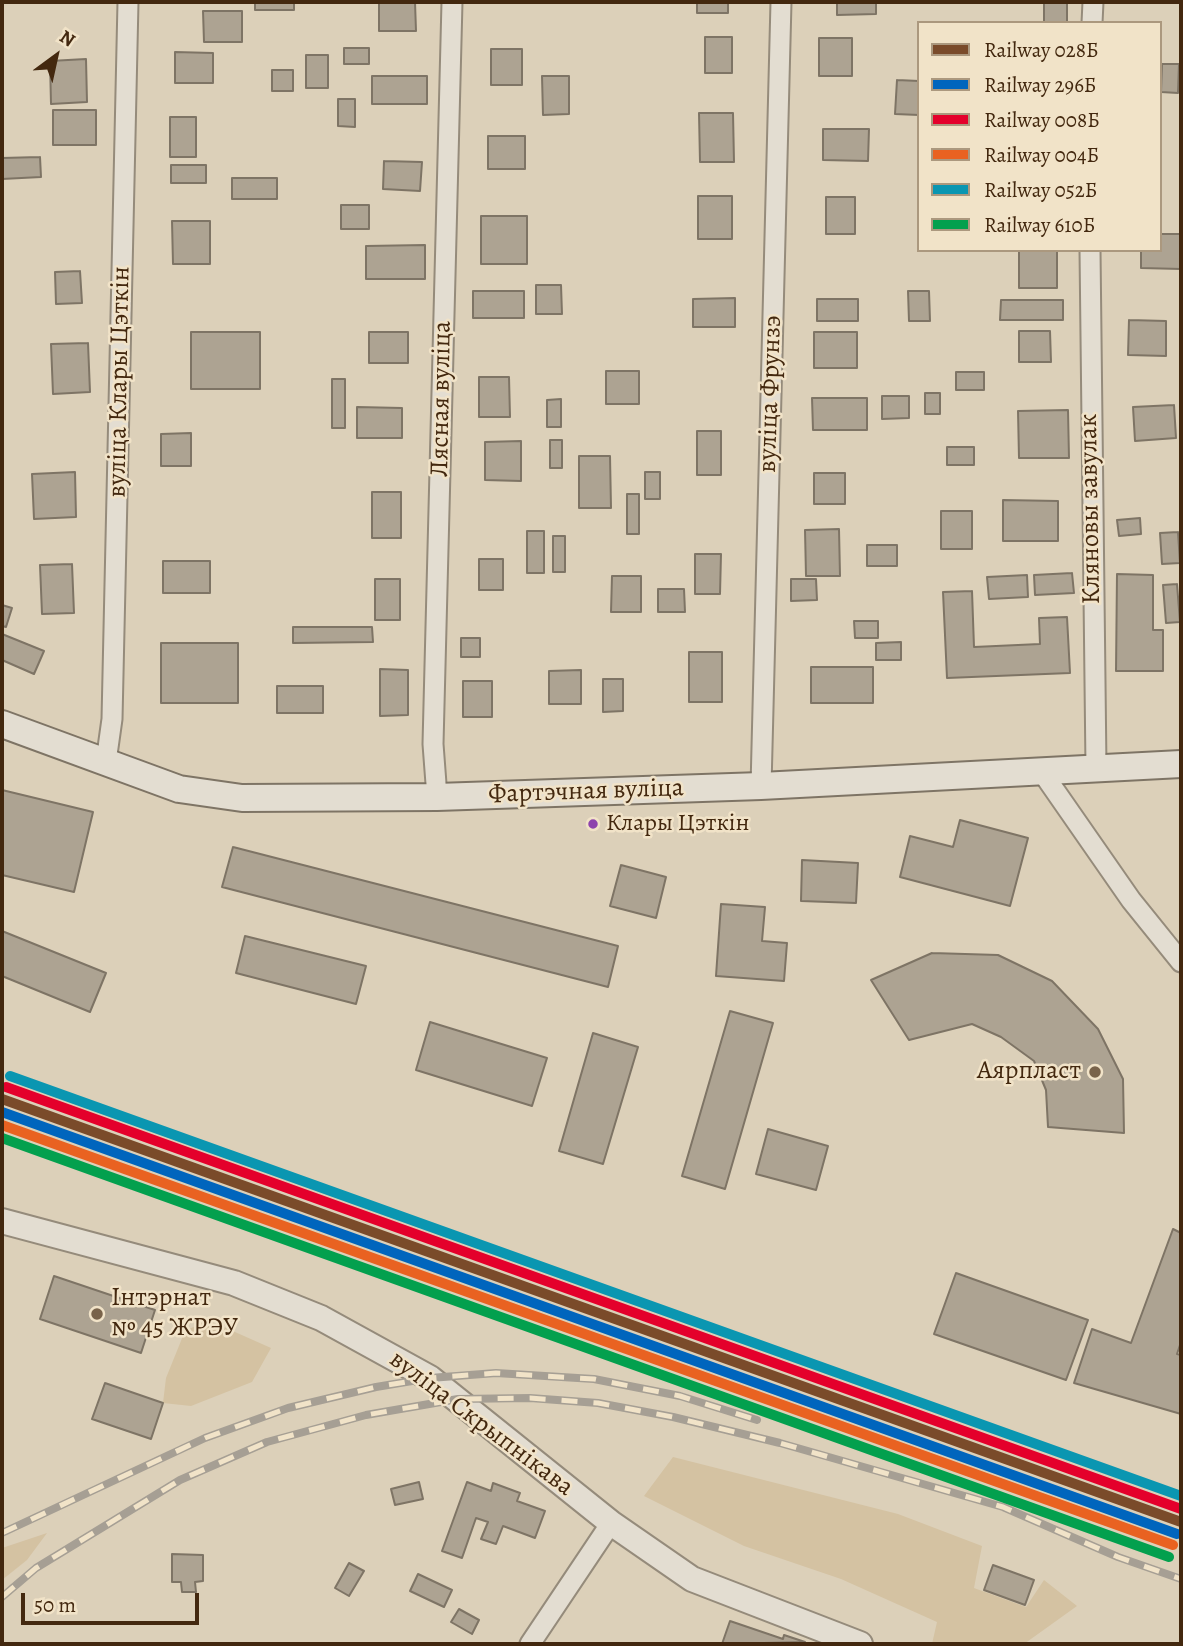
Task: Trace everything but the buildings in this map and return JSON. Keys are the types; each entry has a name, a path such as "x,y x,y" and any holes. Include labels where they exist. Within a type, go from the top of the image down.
{"main road":[{"name":"Фартэчная вуліца","path":"2,724 179,789 242,798 437,797 761,786 1181,764"}],"street":[{"name":"вуліца Клары Цэткін","path":"106,761 112,719 128,2"},
{"name":"Лясная вуліца","path":"437,797 433,744 452,2"},
{"name":"вуліца Фрунзэ","path":"761,786 781,2"},
{"path":"1092,21 1093,2"},
{"name":"Кляновы завулак","path":"1090,252 1096,768"},
{"path":"1042,772 1131,900 1181,962"},
{"name":"вуліца Скрыпнікава","path":"2,1221 234,1283 351,1332 430,1378 611,1523 692,1579 860,1644"},
{"path":"530,1644 611,1523"}],"shaded area":[{"path":"208,1320 271,1348 252,1382 191,1406 163,1403 166,1378 185,1331"},
{"path":"673,1457 898,1514 982,1546 974,1588 1026,1607 1044,1580 1077,1606 1024,1644 932,1644 937,1622 841,1579 744,1546 644,1496"},
{"path":"47,1533 27,1560 2,1580 2,1548"}],"railway":[{"path":"2,1533 205,1438 288,1408 376,1387 430,1378 496,1373 594,1379 680,1396 757,1420"},
{"path":"2,1597 36,1568 180,1480 267,1442 366,1415 458,1399 530,1398 598,1403 673,1417 780,1443 1003,1507 1118,1557 1181,1579"}],"rail line":[{"name":"052Б","path":"10,1076 1181,1496"},
{"name":"008Б","path":"6,1087 1181,1509"},
{"name":"028Б","path":"2,1099 1181,1522"},
{"name":"296Б","path":"2,1112 1177,1534"},
{"name":"004Б","path":"2,1125 1173,1545"},
{"name":"610Б","path":"2,1138 1169,1557"}],"place":[{"name":"Клары Цэткін","path":"593,824"},
{"name":"Аярпласт","path":"1095,1072"},
{"name":"Інтэрнат № 45 ЖРЭУ","path":"97,1314"}]}
